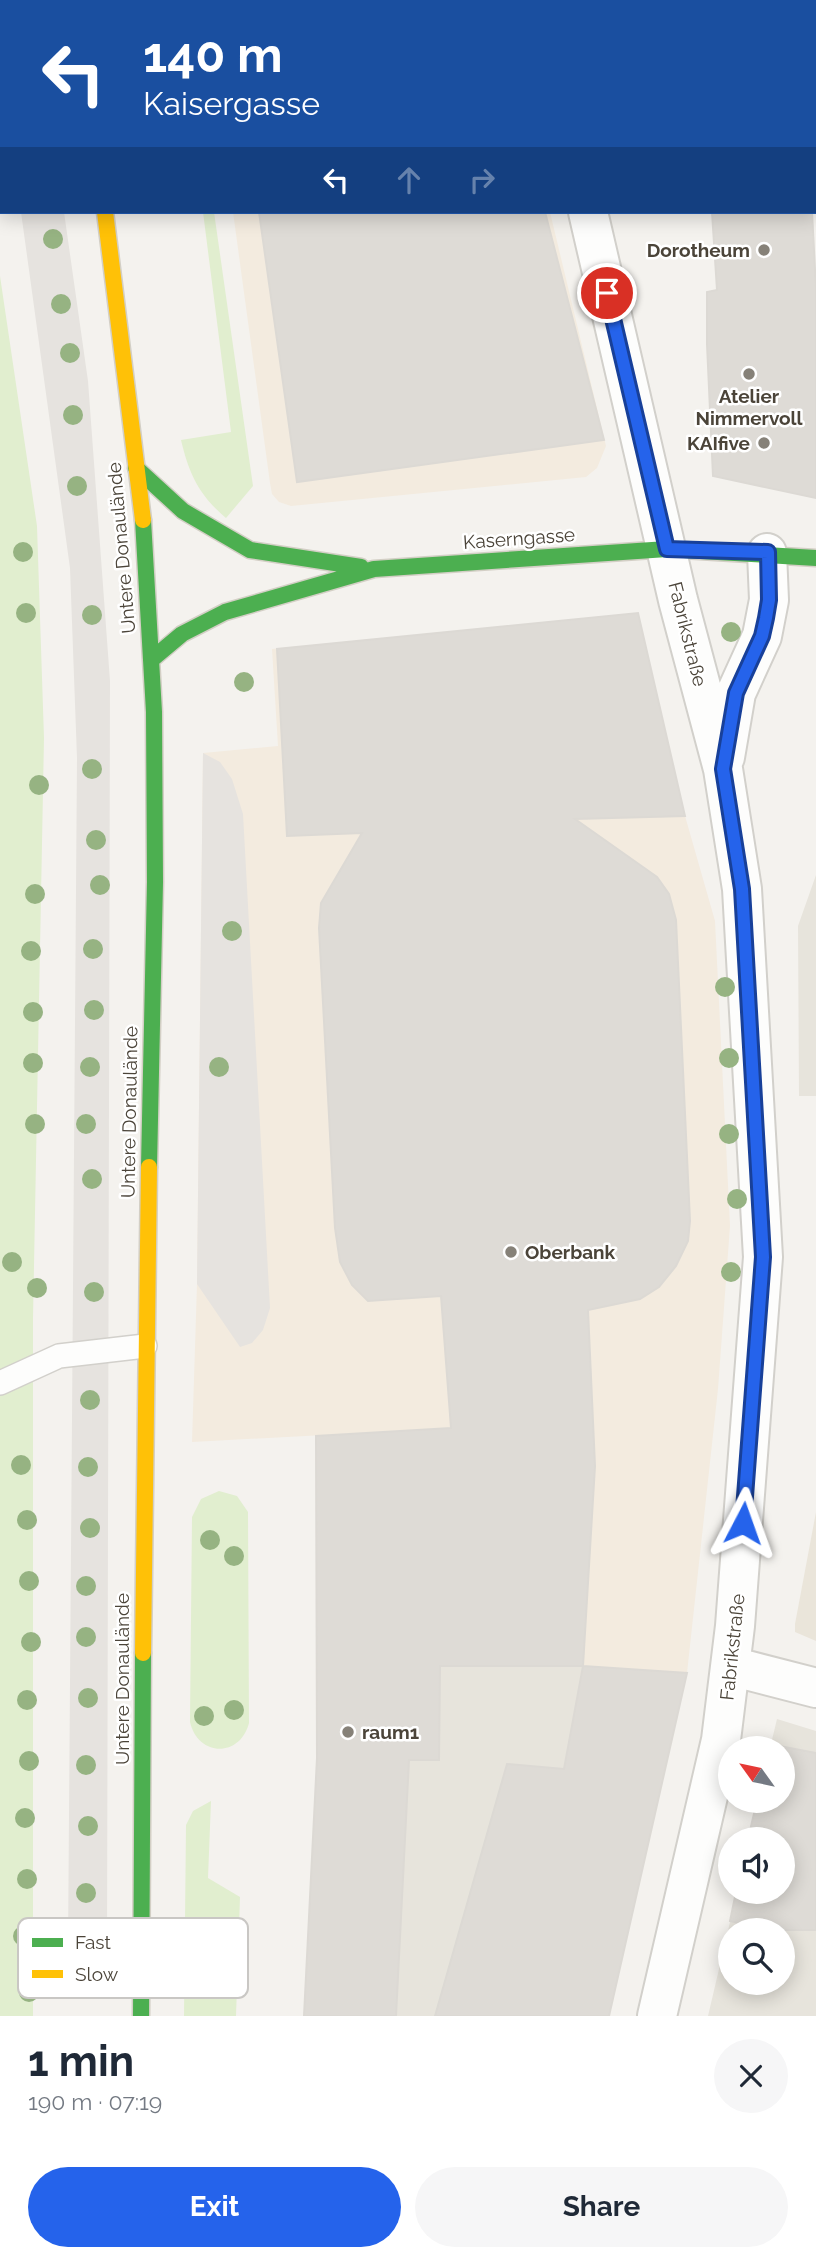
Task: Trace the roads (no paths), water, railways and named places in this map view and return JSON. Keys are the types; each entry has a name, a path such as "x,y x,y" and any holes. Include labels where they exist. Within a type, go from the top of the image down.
{"main road":[{"name":"Untere Donaulände","path":"105,214 144,525 151,660 155,882 145,1346 142,1918"},
{"name":"Kaserngasse","path":"136,468 183,512 250,550 374,569"},
{"name":"Kaserngasse","path":"151,660 182,634 225,612 374,569 667,549 768,552 816,558"},
{"name":"Untere Donaulände","path":"141,1998 141,2016"}],"street":[{"name":"Fabrikstraße","path":"588,214 667,549 723,769 742,889 763,1257 731,1666 721,1740 657,2016"},
{"name":"Fabrikstraße","path":"723,769 736,693 765,624 769,600 768,552"},
{"path":"731,1666 816,1688"}],"lane":[{"path":"0,1382 59,1356 145,1346"}],"place":[{"name":"Dorotheum","path":"764,250"},
{"name":"Atelier Nimmervoll","path":"749,374"},
{"name":"KAIfive","path":"764,443"},
{"name":"Oberbank","path":"511,1252"},
{"name":"raum1","path":"348,1732"}]}
